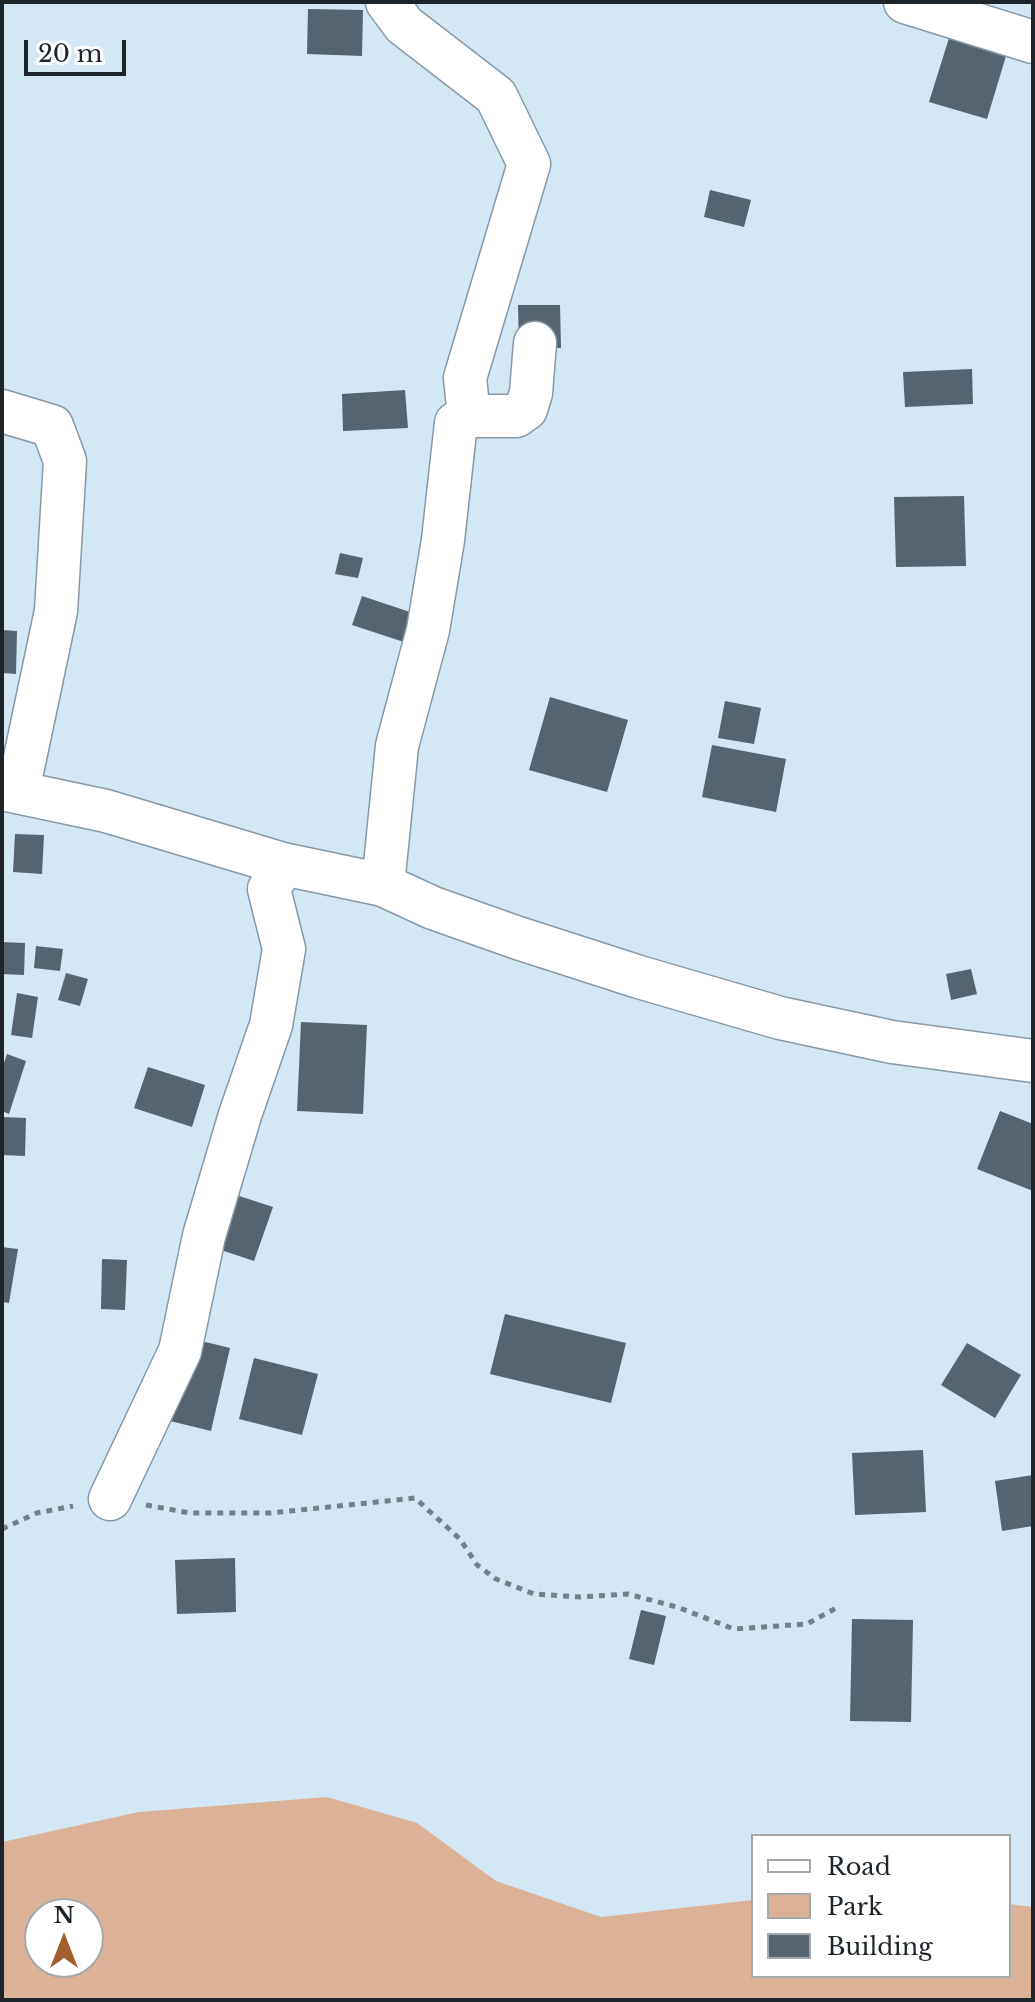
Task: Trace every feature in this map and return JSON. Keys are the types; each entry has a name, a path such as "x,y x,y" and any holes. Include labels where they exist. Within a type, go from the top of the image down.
{"street":[{"path":"387,2 404,25 496,96 529,164 465,378 469,416"},
{"path":"905,2 1033,42"},
{"path":"383,885 397,746 428,630 443,540 456,423 469,416 516,416 526,409 531,393 535,343"},
{"path":"2,411 52,426 65,461 56,611 10,790 106,811 283,864 383,885 433,908 518,938 767,1015 892,1042 1033,1061"},
{"path":"110,1499 180,1351 204,1236 271,1025 284,949 269,889 283,864"}],"path":[{"path":"2,1529 37,1513 110,1499 190,1513 271,1513 415,1498 460,1539 477,1565 496,1579 534,1594 580,1597 628,1594 677,1607 734,1629 807,1624 838,1607"}],"green space":[{"path":"327,1797 417,1823 496,1881 601,1917 751,1900 751,1978 1011,1978 1011,1904 1033,1907 1033,2000 2,2000 2,1842 139,1812"}],"building":[{"path":"308,9 363,10 362,56 307,54"},
{"path":"949,38 1006,56 987,119 929,102"},
{"path":"710,190 751,200 744,227 704,217"},
{"path":"518,305 560,305 561,348 519,348"},
{"path":"972,369 973,404 905,407 903,372"},
{"path":"405,390 408,428 343,431 342,394"},
{"path":"964,496 966,566 896,567 894,497"},
{"path":"340,553 363,558 358,578 335,574"},
{"path":"362,596 425,617 416,646 352,625"},
{"path":"2,630 17,631 16,674 2,673"},
{"path":"550,697 628,720 607,792 529,770"},
{"path":"725,701 761,708 754,744 718,738"},
{"path":"712,745 786,759 776,812 702,797"},
{"path":"15,834 44,835 42,874 13,872"},
{"path":"2,942 25,943 24,975 2,974"},
{"path":"36,946 63,949 60,971 34,968"},
{"path":"971,969 977,994 951,1000 946,974"},
{"path":"66,973 88,979 80,1006 58,1000"},
{"path":"17,993 38,997 32,1038 11,1035"},
{"path":"301,1022 367,1025 363,1114 297,1111"},
{"path":"7,1054 26,1061 9,1114 2,1111 2,1069"},
{"path":"148,1067 205,1085 192,1127 134,1108"},
{"path":"1000,1111 1033,1124 1033,1191 977,1169"},
{"path":"2,1117 26,1118 25,1156 2,1155"},
{"path":"224,1191 273,1207 254,1261 206,1245"},
{"path":"2,1247 18,1249 9,1303 2,1302"},
{"path":"102,1259 127,1260 125,1310 101,1309"},
{"path":"505,1314 626,1343 611,1403 490,1374"},
{"path":"185,1337 230,1348 211,1431 166,1420"},
{"path":"967,1343 1021,1375 995,1418 941,1385"},
{"path":"254,1358 318,1374 302,1435 239,1419"},
{"path":"923,1450 926,1512 855,1515 852,1453"},
{"path":"1033,1475 1033,1526 1002,1531 995,1481"},
{"path":"235,1558 236,1612 177,1614 175,1560"},
{"path":"641,1610 666,1616 654,1665 629,1659"},
{"path":"852,1619 913,1620 911,1722 850,1721"}]}
